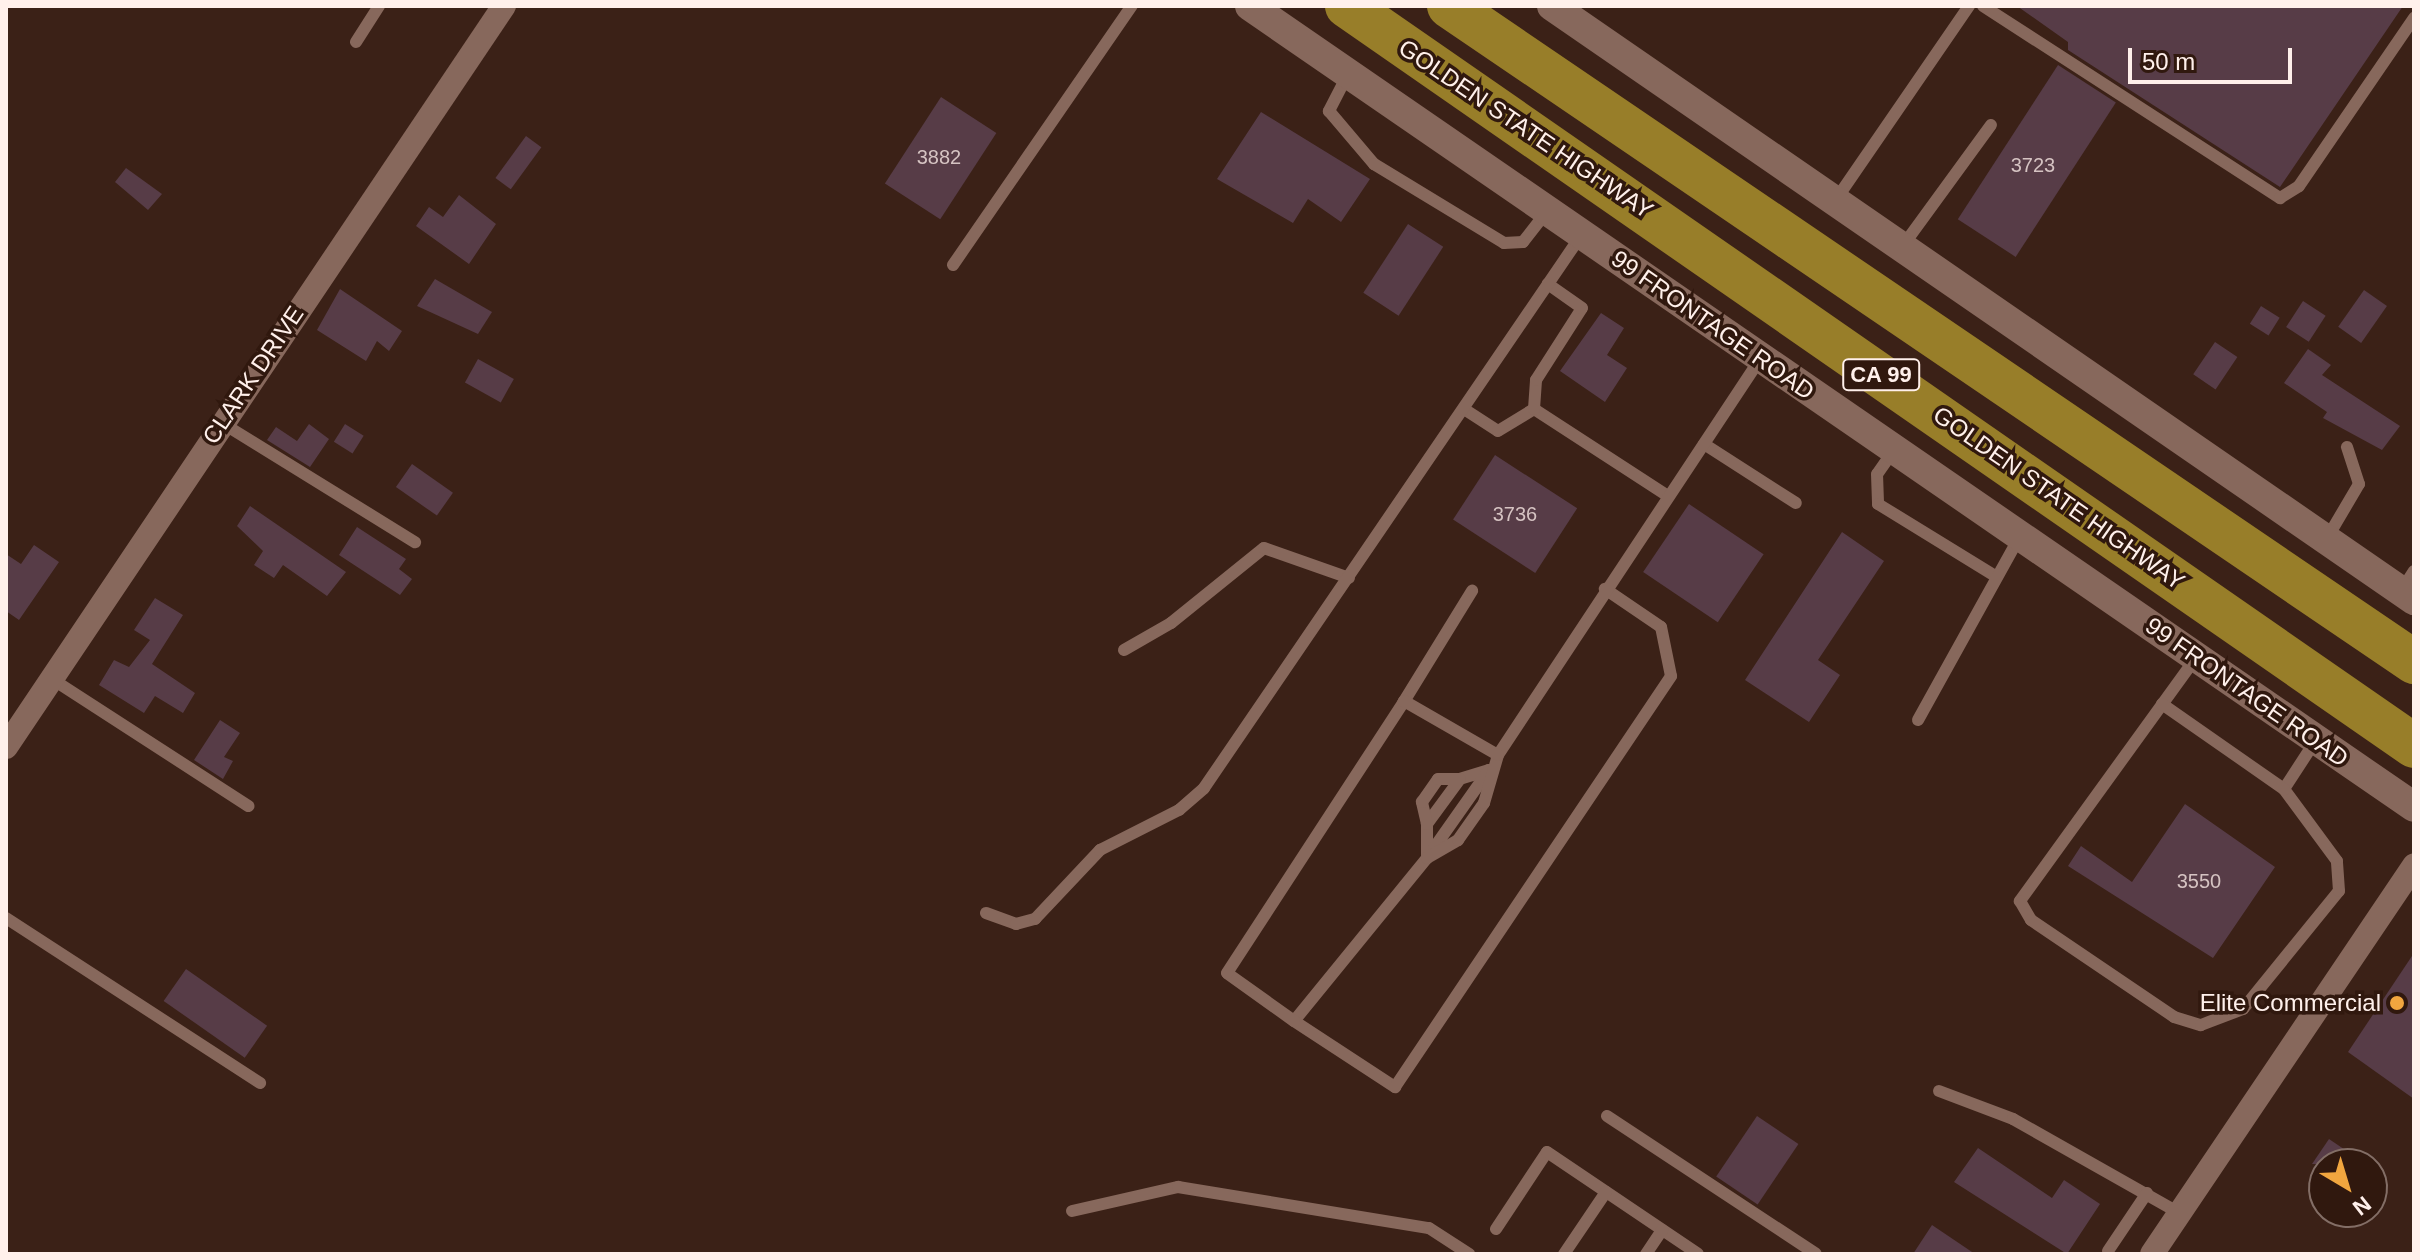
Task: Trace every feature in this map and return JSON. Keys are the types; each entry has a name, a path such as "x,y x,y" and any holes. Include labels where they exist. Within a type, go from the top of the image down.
{"highway":[{"name":"GOLDEN STATE HIGHWAY","path":"1347,6 2414,746"},
{"name":"CA 99","path":"1449,6 2414,662"}],"street":[{"name":"CLARK DRIVE","path":"6,747 504,6"},
{"name":"99 FRONTAGE ROAD","path":"1250,6 2414,807"},
{"path":"1552,6 1833,204 2326,540 2410,587"},
{"path":"2152,1254 2414,865"}],"lane":[{"path":"356,42 379,6"},
{"path":"953,265 1132,6"},
{"path":"1833,204 1969,6"},
{"path":"1983,6 2280,198 2299,186 2414,18"},
{"path":"1348,74 1329,111 1374,164 1504,243 1523,242 1547,211"},
{"path":"1900,250 1991,125"},
{"path":"986,913 1016,924 1035,919 1100,850 1179,810 1204,788 1582,234"},
{"path":"1534,409 1536,380 1582,308 1548,284"},
{"path":"1294,1021 1427,858 1458,840 1484,803 1489,770 1498,755 1665,494 1704,444 1760,359"},
{"path":"1464,409 1498,431 1534,409"},
{"path":"1534,409 1665,494"},
{"path":"222,423 415,542"},
{"path":"1704,444 1796,503"},
{"path":"2326,540 2359,484 2347,447"},
{"path":"1894,450 1877,474 1878,504 1992,574"},
{"path":"1918,720 1992,574 2020,536"},
{"path":"1124,650 1171,623 1264,548 1349,578"},
{"path":"1472,591 1227,973 1395,1087 1671,676 1661,627 1605,589"},
{"path":"2162,704 2284,789 2337,861 2339,891 2243,1009 2201,1025 2174,1017 2031,920 2020,901 2162,704 2196,657"},
{"path":"52,679 248,806"},
{"path":"1403,703 1498,755"},
{"path":"2284,789 2316,740"},
{"path":"1427,858 1427,824 1460,779 1489,770"},
{"path":"6,918 260,1083"},
{"path":"1939,1091 2013,1119 2179,1213"},
{"path":"1607,1116 1816,1254"},
{"path":"1496,1229 1547,1152 1698,1254"},
{"path":"1072,1211 1178,1187 1429,1228 1469,1254"},
{"path":"1564,1254 1606,1192"},
{"path":"2108,1251 2147,1193"},
{"path":"1646,1254 1662,1230"}],"building":[{"path":"2017,6 2403,6 2280,187 2068,50 2068,42"},
{"path":"2058,65 2116,103 2016,257 1958,219"},
{"path":"941,97 996,133 940,219 885,183"},
{"path":"1261,112 1370,179 1341,222 1308,199 1293,223 1217,179"},
{"path":"526,136 541,147 511,189 495,178"},
{"path":"126,168 162,194 148,210 115,182"},
{"path":"459,195 496,224 469,264 416,226 429,207 443,217"},
{"path":"1408,224 1443,247 1399,316 1363,293"},
{"path":"435,279 492,312 478,334 417,306"},
{"path":"340,289 402,331 389,351 377,341 366,361 317,330"},
{"path":"2364,290 2387,306 2361,343 2338,327"},
{"path":"2303,301 2326,316 2309,342 2286,327"},
{"path":"2261,306 2280,318 2269,335 2250,324"},
{"path":"1601,313 1624,328 1607,355 1627,368 1605,402 1560,371"},
{"path":"2215,342 2237,357 2216,389 2193,374"},
{"path":"2308,349 2331,365 2322,375 2400,426 2382,450 2323,418 2327,412 2284,383"},
{"path":"478,359 514,379 501,402 465,383"},
{"path":"309,424 329,439 310,467 267,440 276,427 297,441"},
{"path":"345,424 364,436 353,453 334,442"},
{"path":"1495,455 1577,508 1535,573 1453,520"},
{"path":"412,464 453,493 437,516 396,487"},
{"path":"1689,504 1764,554 1718,622 1643,572"},
{"path":"250,506 346,572 327,596 283,565 274,578 254,565 263,551 237,526"},
{"path":"357,527 406,559 399,569 412,579 400,595 339,555"},
{"path":"1842,532 1884,561 1818,660 1840,675 1809,722 1745,680"},
{"path":"34,545 59,562 19,620 6,611 6,554 21,564"},
{"path":"155,598 183,615 152,664 195,693 183,713 155,696 144,713 99,685 114,660 129,667 150,640 134,630"},
{"path":"220,720 240,733 224,757 233,761 223,779 194,760"},
{"path":"2185,804 2275,867 2213,958 2068,866 2081,846 2132,882"},
{"name":"Elite Commercial","path":"2414,953 2414,1099 2348,1052"},
{"path":"186,969 267,1026 245,1058 164,1001"},
{"path":"1757,1116 1798,1144 1758,1204 1716,1177"},
{"path":"2329,1139 2342,1148 2323,1148"},
{"path":"1978,1148 2052,1198 2064,1180 2100,1204 2067,1254 1954,1182"},
{"path":"1932,1225 1975,1254 1913,1254"}],"place":[{"name":"Elite Commercial","path":"2397,1003"}]}
